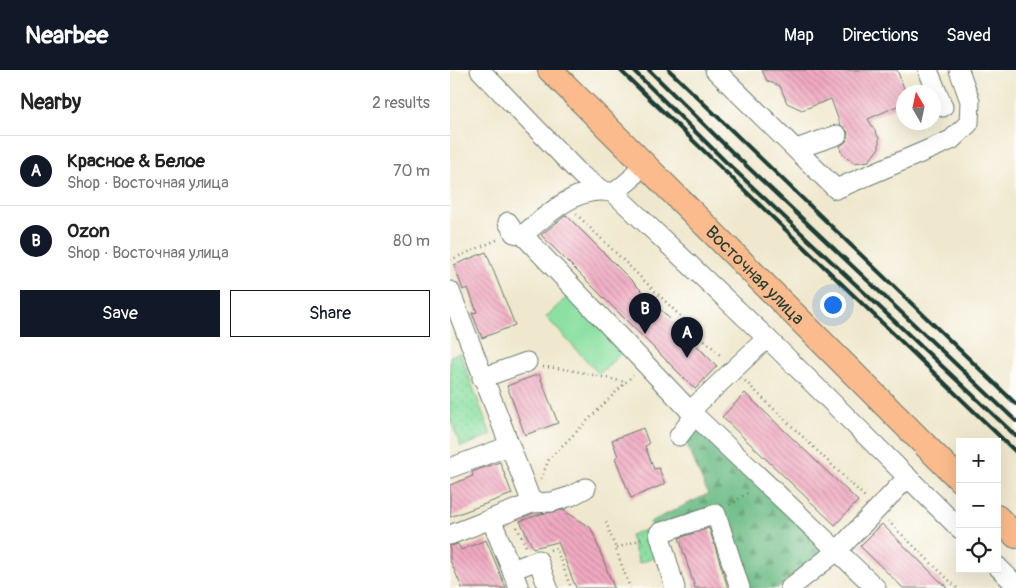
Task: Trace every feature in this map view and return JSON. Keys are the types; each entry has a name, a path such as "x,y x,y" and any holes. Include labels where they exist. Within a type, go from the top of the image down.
{"main road":[{"name":"Восточная улица","path":"550,70 956,476"},
{"path":"1001,521 1016,536"}],"street":[{"path":"480,70 581,175 607,191 766,338 959,528"},
{"path":"716,70 836,189 951,140 969,123 970,101 959,70"},
{"path":"928,70 943,107"},
{"path":"796,149 837,135"},
{"path":"642,164 630,179 607,191 564,202 515,230 646,362 693,413 876,588"},
{"path":"450,291 455,321 482,378 532,503"},
{"path":"679,436 693,413 733,368 766,338"},
{"path":"482,378 524,363"},
{"path":"452,462 509,446"},
{"path":"790,588 837,551 908,477"},
{"path":"450,535 532,503 552,502 571,496 586,488"},
{"path":"675,588 659,533 716,514 740,588"},
{"path":"491,519 519,588"},
{"path":"512,570 538,560 548,588"},
{"path":"1001,570 1016,585"}],"path":[{"path":"564,202 956,588"},
{"path":"450,260 515,230"},
{"path":"532,503 549,459 646,362"},
{"path":"524,363 566,368 579,373 626,382"},
{"path":"716,514 764,481"},
{"path":"606,522 630,588"},
{"path":"617,548 659,533"}],"green space":[{"path":"569,295 623,352 599,374 546,317"},
{"path":"460,353 491,435 461,447 450,418 450,356"},
{"path":"695,422 827,549 778,588 745,588 718,508 654,531 650,522 708,494 684,437"},
{"path":"649,529 658,557 639,563 630,535"}],"building":[{"path":"762,70 897,70 903,85 896,85 896,107 868,119 879,138 879,148 869,161 854,163 841,152 840,146 846,142 848,132 840,124 831,99 802,110 787,103 780,86 767,81"},
{"path":"566,215 717,366 695,389 541,235"},
{"path":"486,252 515,325 482,338 472,313 477,312 468,288 463,290 454,265"},
{"path":"539,374 558,423 525,435 507,386"},
{"path":"745,393 858,501 835,525 722,417"},
{"path":"643,428 649,444 645,446 654,469 659,468 665,484 631,498 615,458 618,456 612,440"},
{"path":"500,462 512,494 450,517 450,485 473,476 472,472"},
{"path":"563,510 591,528 614,588 576,588 558,542 533,548 520,521 541,514"},
{"path":"882,524 947,588 903,588 860,546"},
{"path":"709,528 728,588 695,588 679,538"},
{"path":"486,540 506,588 462,588 450,560 450,546 458,544 461,550"}],"railway":[{"path":"620,70 1016,452"},
{"path":"633,70 725,161 1016,436"},
{"path":"649,70 733,153 1016,421"},
{"path":"669,70 1016,404"}],"place":[{"name":"Ozon","path":"645,334"},
{"name":"Красное & Белое","path":"687,358"}]}
